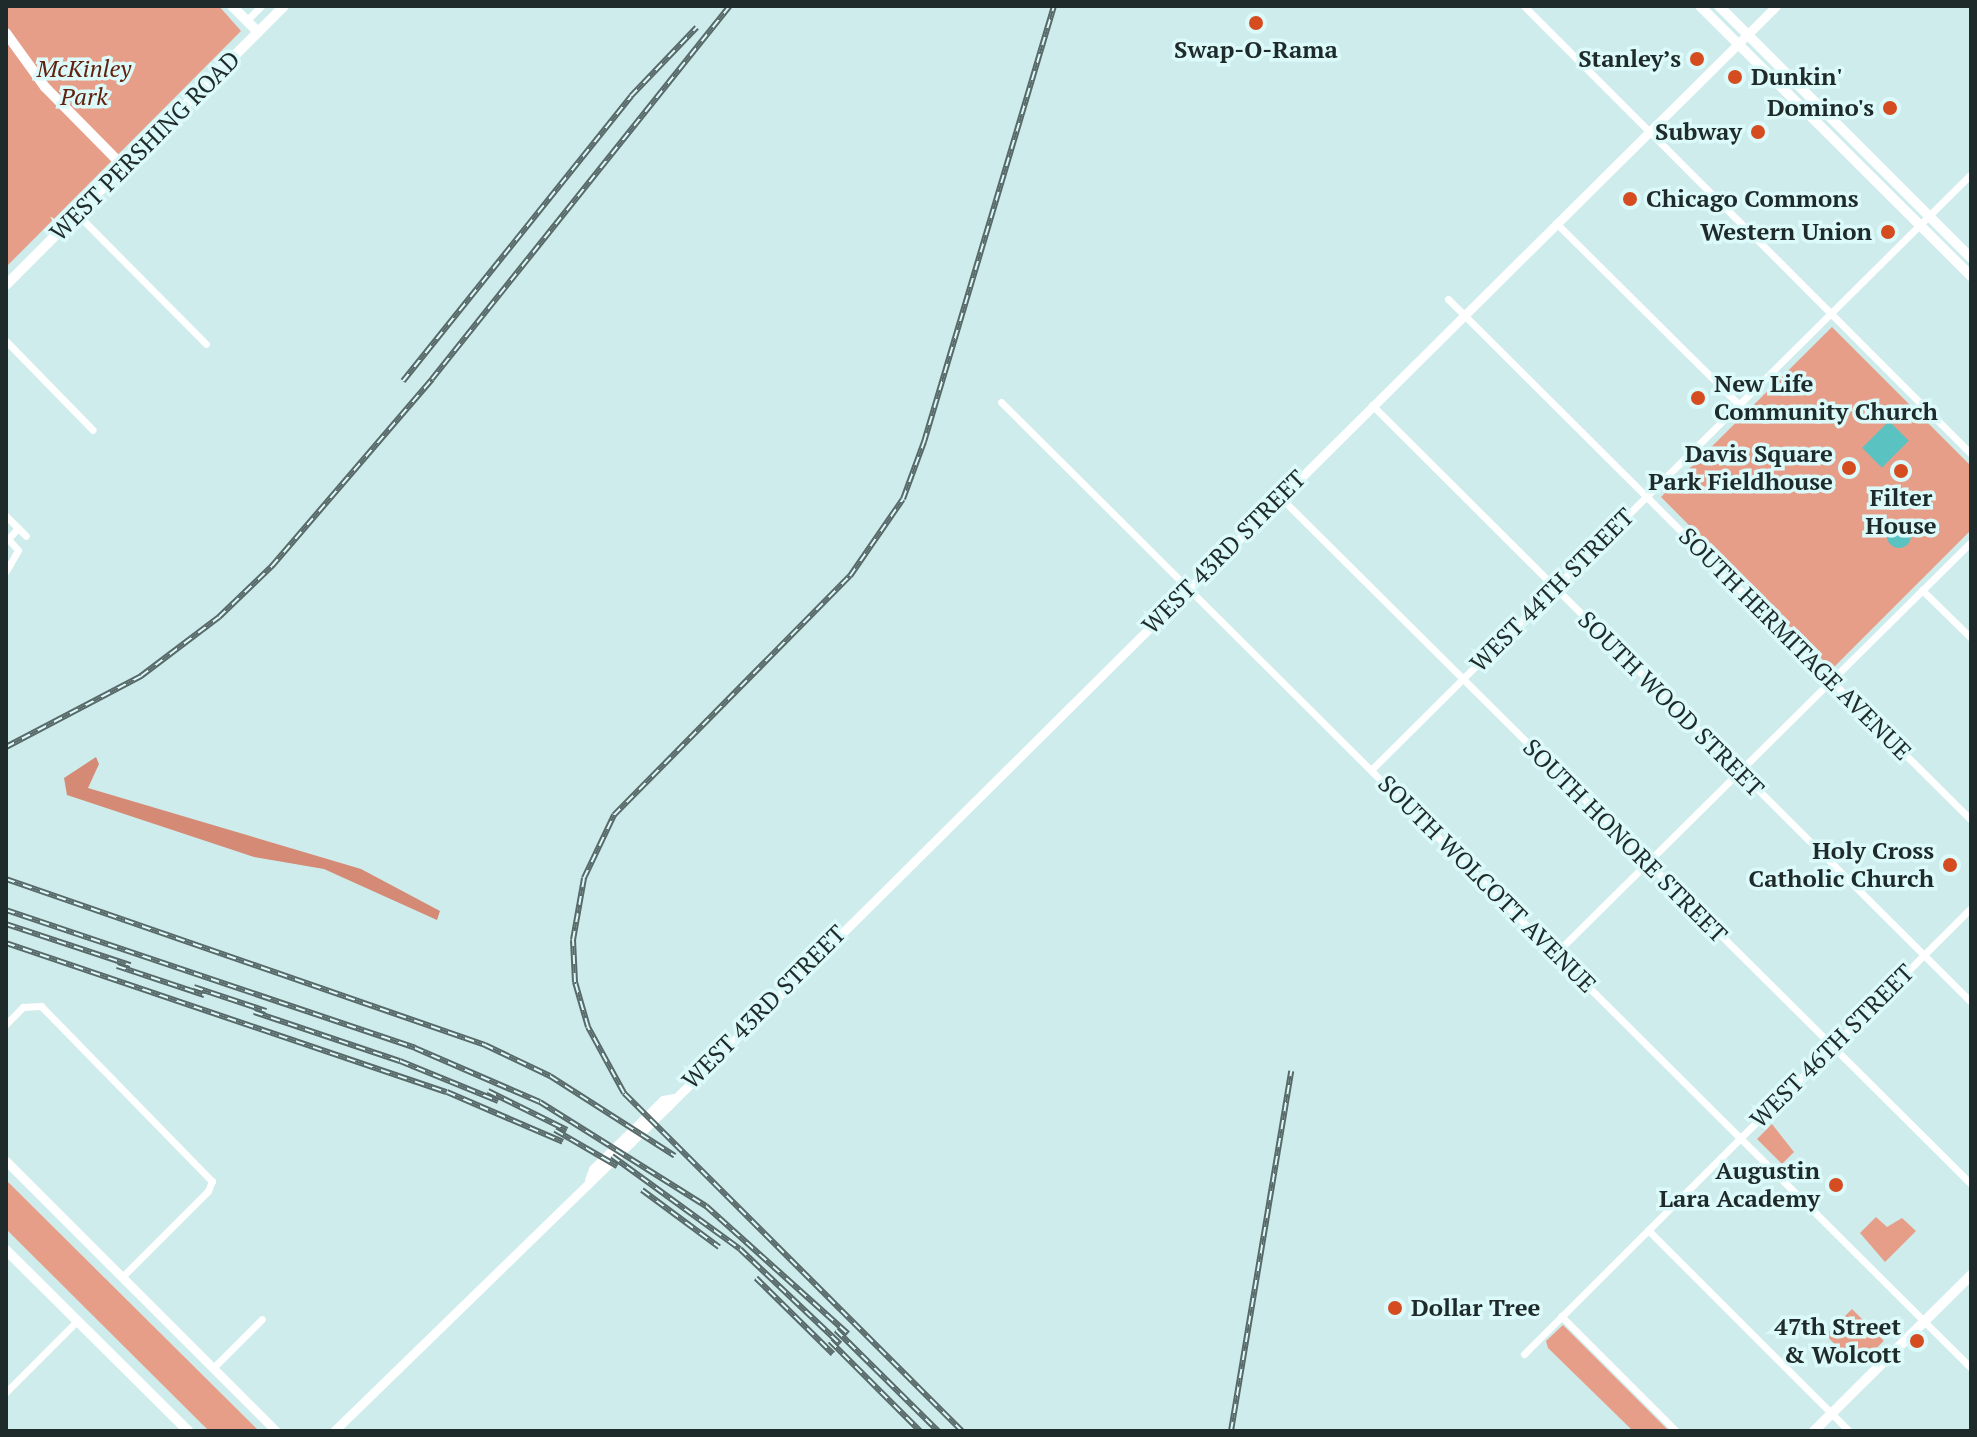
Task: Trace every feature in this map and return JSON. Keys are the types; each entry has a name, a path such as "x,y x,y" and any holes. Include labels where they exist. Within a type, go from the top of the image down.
{"main road":[{"path":"232,6 258,32"},
{"name":"WEST PERSHING ROAD","path":"6,285 284,6"},
{"path":"1700,6 1971,276"},
{"path":"1719,6 1971,258"},
{"path":"6,33 45,87 124,167"},
{"path":"6,1250 188,1431"},
{"path":"1814,1431 1971,1275"}],"street":[{"name":"WEST PERSHING ROAD","path":"246,21 261,6"},
{"path":"1524,6 1971,454"},
{"name":"WEST 43RD STREET","path":"334,1431 589,1180 613,1149 663,1100 673,1098 1776,6"},
{"name":"WEST 44TH STREET","path":"1372,769 1971,174"},
{"path":"77,214 206,344"},
{"path":"1556,223 1739,405"},
{"name":"SOUTH HERMITAGE AVENUE","path":"1448,299 1971,820"},
{"path":"6,341 93,430"},
{"name":"SOUTH WOLCOTT AVENUE","path":"1001,402 1971,1368"},
{"name":"SOUTH WOOD STREET","path":"1372,405 1971,1002"},
{"name":"SOUTH HONORE STREET","path":"1280,497 1971,1184"},
{"path":"6,516 26,536"},
{"path":"6,571 18,550 8,539 18,528"},
{"path":"1556,953 1971,542"},
{"path":"1922,590 1971,638"},
{"name":"WEST 46TH STREET","path":"1524,1354 1971,908"},
{"path":"6,1024 23,1007 35,1003 106,1068 212,1181 208,1191 122,1277"},
{"path":"6,1161 276,1431"},
{"path":"1648,1230 1849,1431"},
{"path":"1561,1316 1676,1431"},
{"path":"213,1368 262,1319"},
{"path":"6,1392 77,1321"}],"green space":[{"name":"McKinley Park","path":"6,6 219,6 241,31 6,267"},
{"path":"1832,327 1971,466 1971,530 1832,669 1661,497"},
{"path":"1772,1124 1794,1152 1782,1164 1757,1139"},
{"path":"6,1180 259,1431 209,1431 6,1229"},
{"path":"1876,1217 1887,1227 1902,1218 1916,1231 1885,1262 1860,1233"},
{"path":"1852,1309 1884,1341 1858,1367 1826,1335"},
{"path":"1563,1325 1669,1431 1633,1431 1548,1348 1546,1341"}],"shaded area":[{"path":"96,757 99,764 88,788 361,869 440,911 437,920 324,869 254,857 67,795 64,778"}],"water":[{"path":"1889,421 1909,441 1882,468 1862,448"},
{"path":"1899,524 1908,527 1911,536 1908,545 1899,548 1890,545 1887,536 1890,527"}],"railway":[{"path":"6,747 141,676 219,617 272,566 432,379 730,6"},
{"path":"962,1431 624,1093 588,1027 575,982 573,940 584,878 614,815 850,576 903,499 924,442 1054,6"},
{"path":"403,381 631,96 697,27"},
{"path":"6,879 485,1045 550,1076 675,1156"},
{"path":"6,910 415,1048 540,1102 706,1206 848,1334"},
{"path":"6,924 130,965"},
{"path":"6,943 447,1092 563,1142"},
{"path":"117,966 204,995"},
{"path":"194,987 266,1011"},
{"path":"254,1012 400,1061 498,1101"},
{"path":"1231,1431 1291,1071"},
{"path":"488,1091 567,1130"},
{"path":"555,1130 617,1166"},
{"path":"612,1156 740,1249 840,1344"},
{"path":"642,1190 719,1247"},
{"path":"756,1278 833,1354"},
{"path":"836,1330 938,1431"},
{"path":"830,1341 920,1431"}],"place":[{"name":"Swap-O-Rama","path":"1256,23"},
{"name":"Stanley’s","path":"1697,59"},
{"name":"Dunkin'","path":"1735,77"},
{"name":"Domino's","path":"1890,108"},
{"name":"Subway","path":"1758,132"},
{"name":"Chicago Commons","path":"1630,199"},
{"name":"Western Union","path":"1888,232"},
{"name":"New Life Community Church","path":"1698,398"},
{"name":"Davis Square Park Fieldhouse","path":"1849,468"},
{"name":"Filter House","path":"1901,471"},
{"name":"Holy Cross Catholic Church","path":"1950,865"},
{"name":"Augustin Lara Academy","path":"1836,1185"},
{"name":"Dollar Tree","path":"1395,1308"},
{"name":"47th Street & Wolcott","path":"1917,1341"}]}
